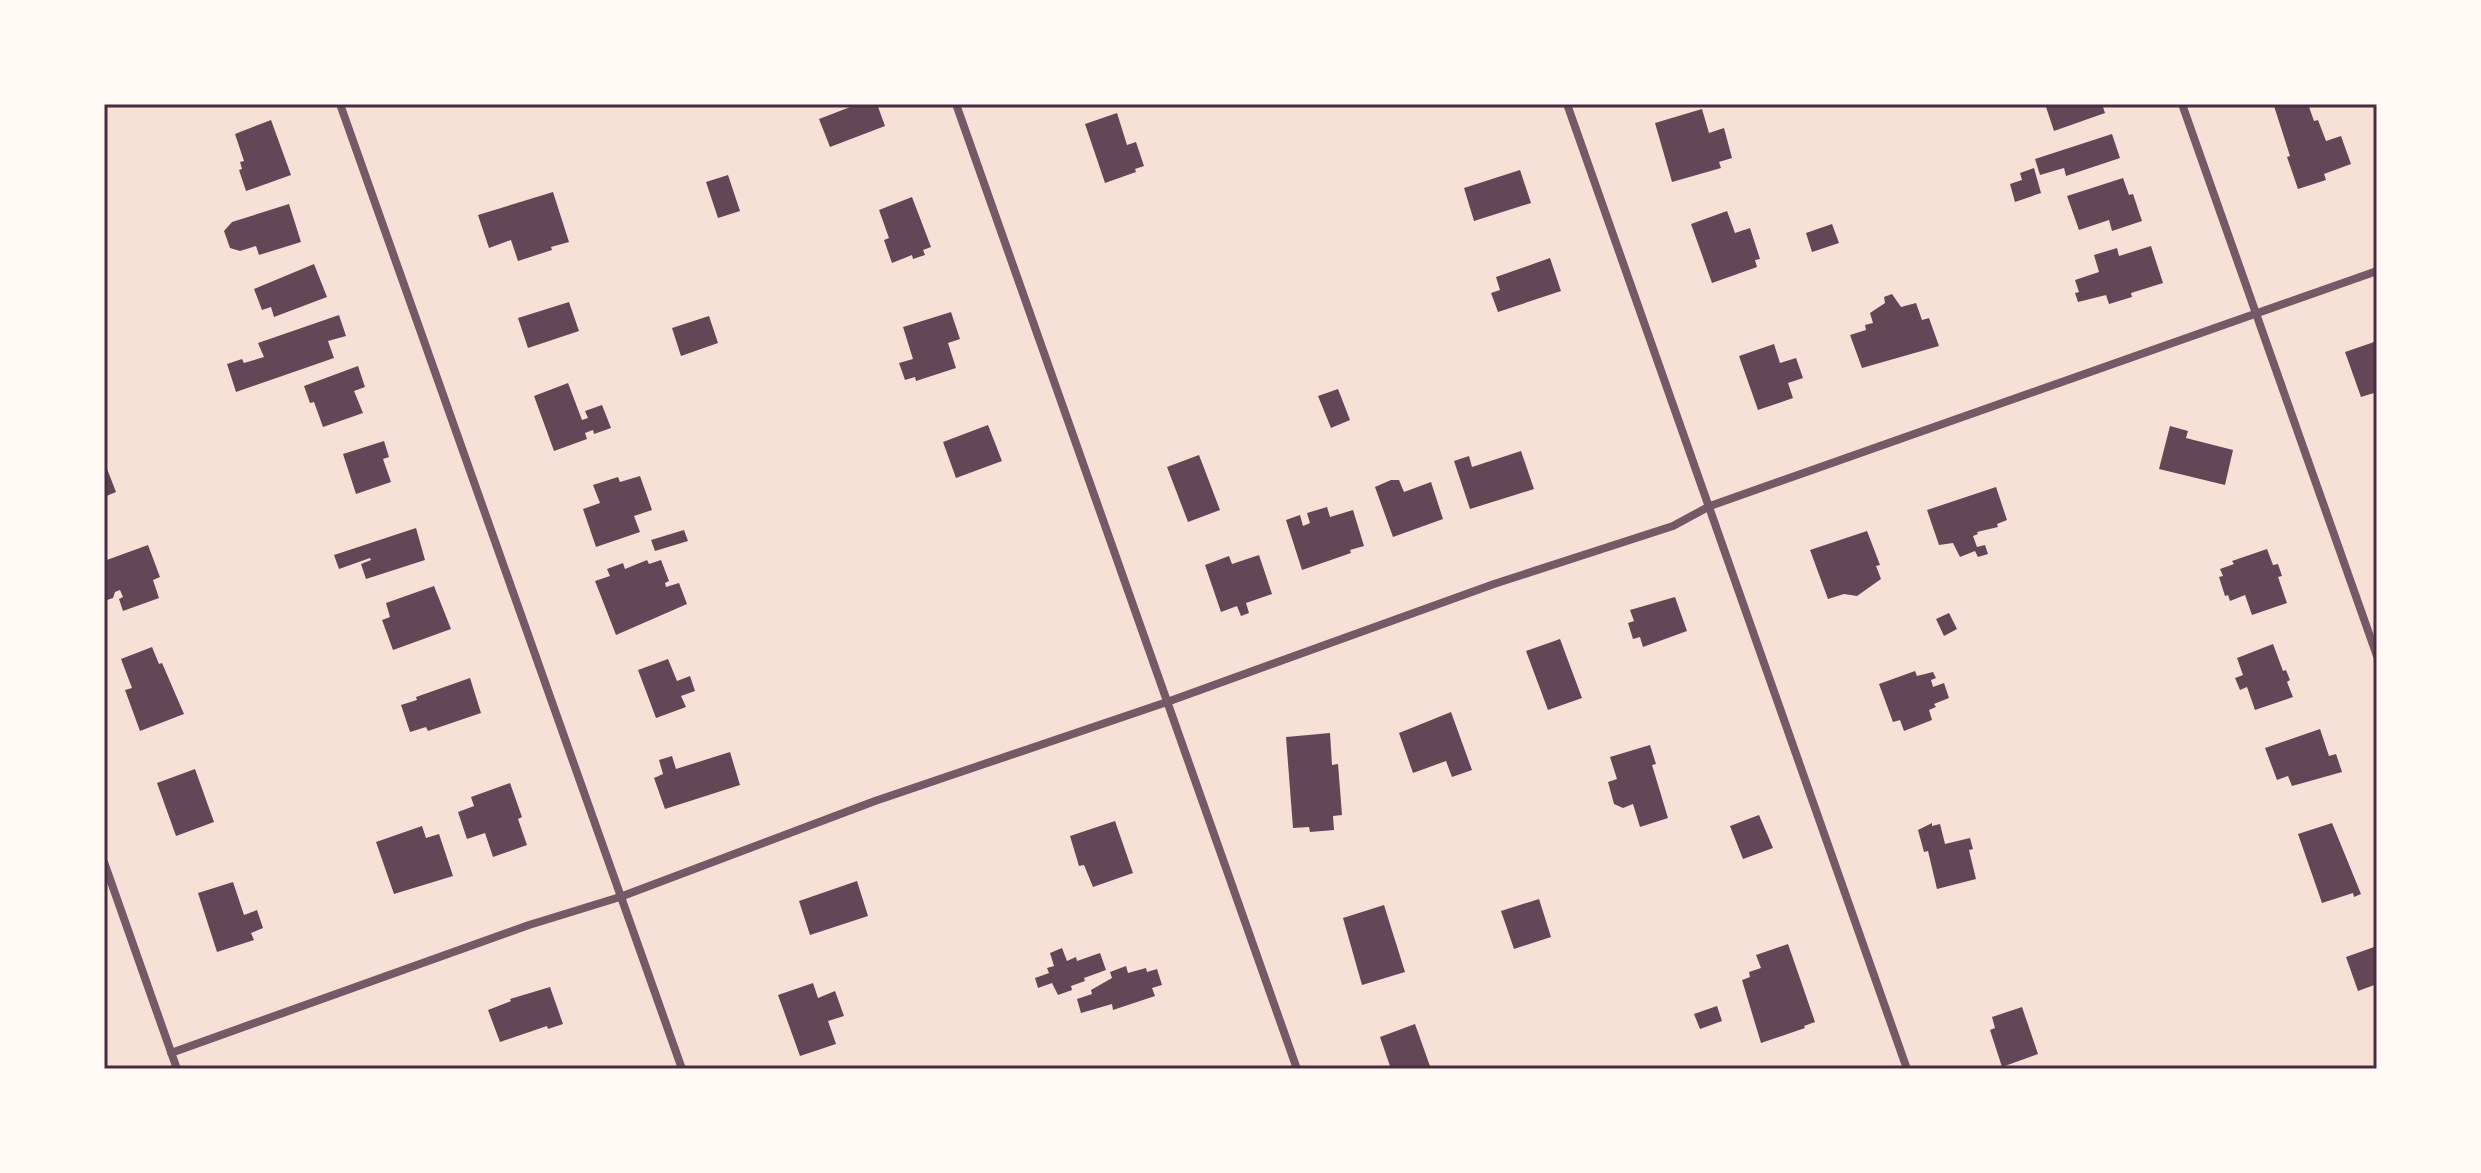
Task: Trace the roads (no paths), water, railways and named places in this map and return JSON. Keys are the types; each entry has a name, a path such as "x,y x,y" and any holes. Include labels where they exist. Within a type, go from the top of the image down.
{"street":[{"path":"340,104 682,1069"},
{"path":"956,104 1297,1069"},
{"path":"1567,104 1907,1069"},
{"path":"2182,104 2377,656"},
{"path":"171,1053 529,925 620,897 875,801 1167,702 1494,584 1673,526 1710,506 2377,271"},
{"path":"104,862 177,1069"}]}
